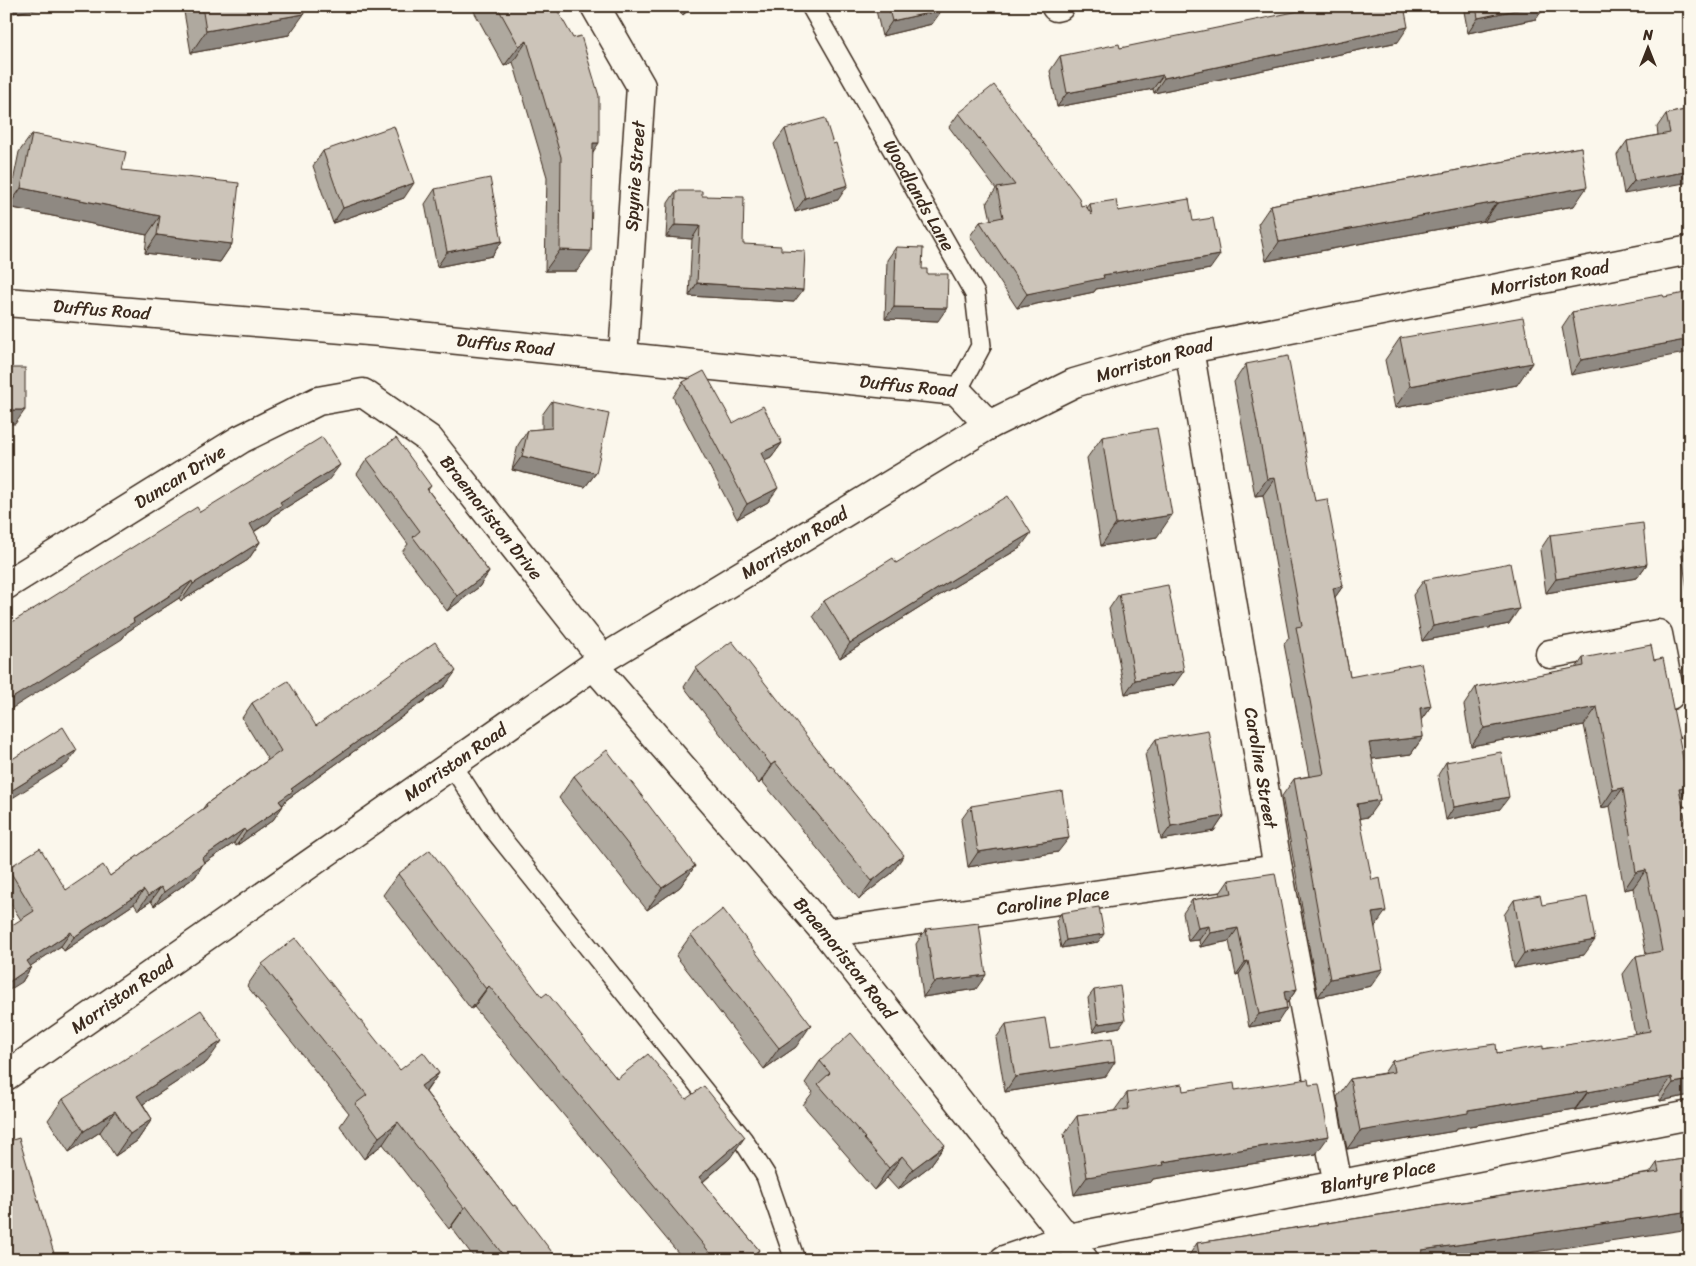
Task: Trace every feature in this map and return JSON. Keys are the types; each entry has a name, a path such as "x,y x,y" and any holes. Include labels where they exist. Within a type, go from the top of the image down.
{"street":[{"name":"Spynie Street","path":"595,6 641,86 623,357"},
{"name":"Morriston Road","path":"6,1076 599,662 989,425 1074,383 1189,349 1690,250"},
{"name":"Duffus Road","path":"6,302 381,332 957,391 989,425"},
{"name":"Caroline Street","path":"1189,349 1278,868 1338,1185"},
{"name":"Duncan Drive","path":"6,585 241,439 318,401 363,393"},
{"name":"Braemoriston Drive","path":"363,393 428,439 599,662"},
{"path":"1550,654 1658,634 1690,793"},
{"name":"Braemoriston Road","path":"599,662 826,933 1084,1260"},
{"name":"Caroline Place","path":"826,933 1278,868"},
{"name":"Blantyre Place","path":"1004,1260 1068,1238 1690,1115"}],"lane":[{"name":"Woodlands Lane","path":"811,6 975,294 981,346 957,391"},
{"path":"452,765 493,828 743,1140 766,1176 794,1260"}],"building":[{"path":"202,6 303,6 304,14 206,31"},
{"path":"497,6 555,6 573,38 581,36 599,96 599,143 593,143 591,251 560,250 561,157 527,41 519,46"},
{"path":"888,6 941,6 942,10 892,21"},
{"path":"1323,6 1404,6 1408,27 1164,78 1163,75 1067,93 1060,56 1119,44 1120,48"},
{"path":"1476,6 1535,6 1478,18"},
{"path":"994,85 1079,198 1081,206 1085,205 1092,215 1090,204 1116,200 1118,211 1189,199 1193,221 1213,218 1220,255 1103,275 1104,278 1027,294 980,222 1003,217 997,188 1015,185 959,113"},
{"path":"1690,109 1690,171 1634,181 1627,141 1670,133 1666,114"},
{"path":"825,118 833,144 836,143 848,185 805,198 785,129"},
{"path":"394,126 414,183 343,208 323,151"},
{"path":"32,134 126,152 122,170 239,183 232,244 157,235 160,216 21,188"},
{"path":"1581,147 1587,187 1279,242 1271,205"},
{"path":"490,178 502,241 447,252 435,189"},
{"path":"676,191 702,191 702,196 744,197 743,244 781,246 781,250 805,251 803,290 697,283 700,226 675,225"},
{"path":"896,247 923,248 922,269 927,269 927,274 948,274 947,308 894,307"},
{"path":"1690,292 1690,339 1581,360 1572,312 1663,295 1664,297"},
{"path":"1523,317 1532,363 1410,386 1400,338"},
{"path":"1288,356 1315,501 1327,499 1343,586 1333,588 1350,677 1421,663 1431,706 1420,708 1423,737 1369,743 1380,800 1357,804 1372,880 1380,878 1386,911 1372,913 1383,969 1330,979 1294,779 1324,774 1296,627 1302,626 1275,478 1267,479 1246,364"},
{"path":"6,368 25,368 25,410 6,410"},
{"path":"704,371 733,423 763,406 782,443 761,453 778,488 747,504 683,382"},
{"path":"552,401 609,414 596,473 522,456 528,430 552,428"},
{"path":"1157,428 1172,515 1116,524 1102,437"},
{"path":"322,437 340,465 280,502 282,505 250,524 260,542 193,584 192,581 133,619 134,622 6,702 6,626 197,507 200,512"},
{"path":"396,438 431,486 427,489 489,572 457,596 413,537 420,531 367,459"},
{"path":"1008,496 1031,533 850,643 824,601 893,558 896,563"},
{"path":"1643,523 1647,564 1556,579 1550,535"},
{"path":"1510,563 1519,609 1433,626 1424,580"},
{"path":"1168,585 1184,671 1135,680 1119,594"},
{"path":"732,641 830,766 904,855 872,881 775,762 771,765 696,668"},
{"path":"435,642 456,671 291,789 293,791 279,801 283,806 246,832 244,829 202,858 204,863 164,892 161,887 148,896 144,890 74,937 71,932 27,961 31,967 6,984 6,929 34,911 8,868 40,848 66,890 103,865 110,876 281,751 252,703 288,681 316,726"},
{"path":"1651,645 1654,660 1663,658 1687,778 1690,783 1690,786 1679,788 1690,843 1690,1080 1673,1083 1672,1077 1468,1110 1468,1113 1360,1131 1350,1079 1394,1072 1392,1061 1436,1052 1496,1044 1497,1053 1543,1046 1543,1049 1650,1031 1636,956 1662,951 1646,870 1636,872 1623,788 1613,790 1597,707 1484,728 1476,687 1584,666 1583,658"},
{"path":"63,727 77,750 6,794 6,763"},
{"path":"1208,730 1224,816 1171,826 1156,739"},
{"path":"607,750 695,866 662,888 574,776"},
{"path":"1501,752 1509,797 1454,807 1446,762"},
{"path":"1062,791 1069,838 978,852 971,806"},
{"path":"430,850 542,997 547,993 617,1079 648,1054 686,1099 704,1086 745,1137 699,1177 759,1250 746,1260 716,1260 489,986 486,989 398,874"},
{"path":"1275,873 1297,989 1284,992 1287,1008 1259,1014 1248,961 1245,962 1238,928 1210,933 1209,926 1198,928 1192,900 1232,893 1229,880"},
{"path":"1540,895 1542,905 1587,897 1595,940 1524,953 1514,900"},
{"path":"1099,907 1104,934 1066,940 1061,913"},
{"path":"723,909 811,1025 779,1048 691,935"},
{"path":"979,923 986,975 934,982 926,929"},
{"path":"295,938 400,1070 423,1052 439,1073 421,1086 513,1206 516,1205 558,1260 507,1260 466,1206 464,1208 398,1122 379,1137 355,1104 367,1095 262,964"},
{"path":"1120,986 1125,1020 1098,1024 1094,990"},
{"path":"201,1010 222,1041 137,1096 152,1119 130,1134 115,1111 84,1131 63,1099"},
{"path":"1045,1018 1050,1048 1112,1038 1115,1062 1015,1077 1006,1024"},
{"path":"851,1033 945,1145 913,1169 902,1156 889,1168 818,1084 830,1073 820,1061"},
{"path":"1308,1079 1309,1085 1319,1084 1329,1136 1163,1162 1164,1165 1087,1177 1077,1116 1129,1109 1127,1093 1182,1084 1183,1091 1234,1083 1235,1090"},
{"path":"19,1138 56,1260 12,1260 6,1240 6,1142"},
{"path":"1690,1158 1690,1211 1422,1250 1423,1256 1401,1260 1200,1260 1197,1243 1659,1172 1657,1163"}]}
